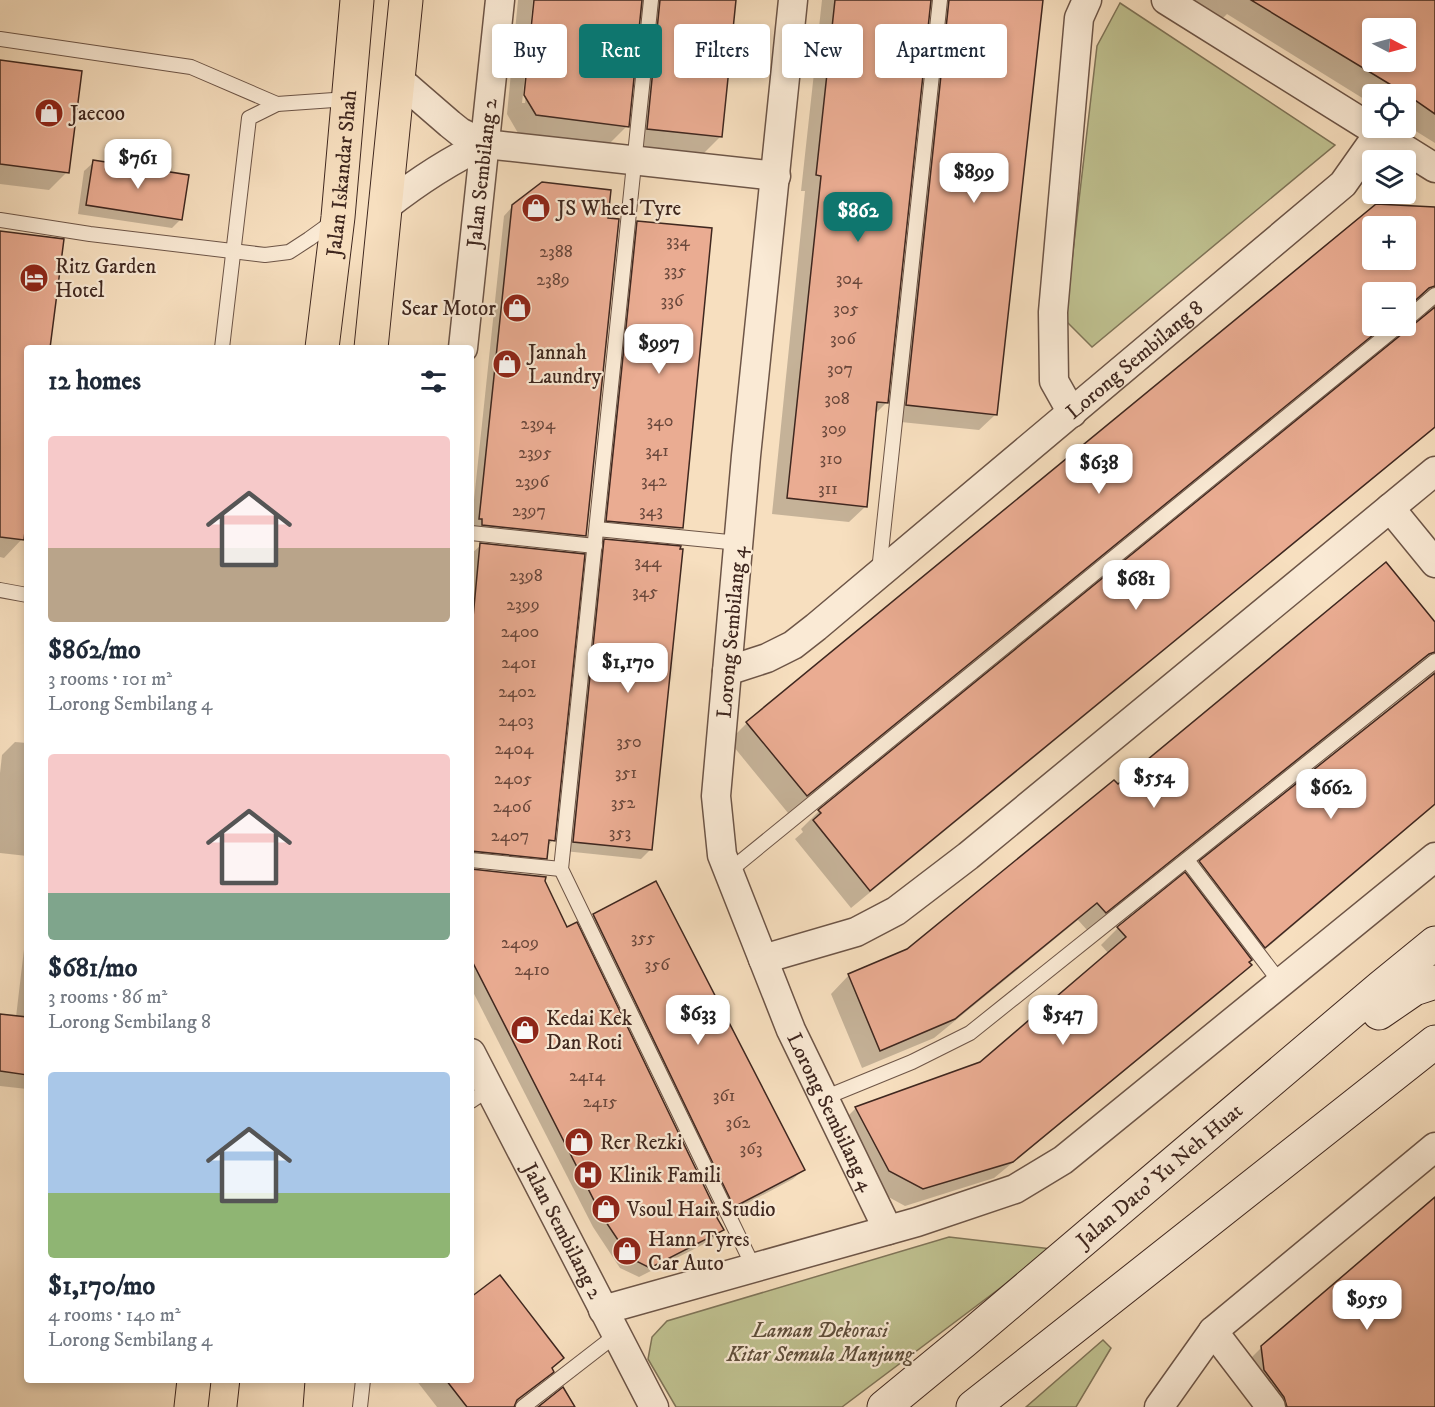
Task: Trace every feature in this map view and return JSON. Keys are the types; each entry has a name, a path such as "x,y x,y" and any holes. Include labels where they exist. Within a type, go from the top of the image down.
{"main road":[{"name":"Jalan Iskandar Shah","path":"322,345 338,217 357,0"},
{"path":"371,345 406,0"},
{"name":"Jalan Dato' Yu Neh Huat","path":"884,1407 1435,943"},
{"path":"1264,1087 1414,989 1435,982"},
{"path":"973,1407 1435,1042"},
{"path":"191,1407 194,1383"},
{"path":"254,1407 257,1383"},
{"path":"286,1407 288,1383"}],"street":[{"name":"Jalan Sembilang 2","path":"463,345 500,0"},
{"name":"Lorong Sembilang 4","path":"794,0 746,456 716,796 722,855 728,872 791,1030 888,1230"},
{"path":"1072,413 1054,381 1053,312 1079,18 1087,0"},
{"path":"1166,0 1362,122"},
{"path":"398,80 460,132 485,144 776,176"},
{"name":"Lorong Sembilang 8","path":"727,671 767,658 793,645 816,627 1343,184 1375,138"},
{"path":"1387,138 1435,168"},
{"path":"385,207 441,166 485,144"},
{"path":"763,959 856,932 896,911 968,856 1435,471"},
{"path":"1390,508 1435,563"},
{"path":"609,1322 754,1268 916,1222 1016,1189 1072,1152 1435,857"},
{"name":"Jalan Sembilang 2","path":"474,1067 480,1095 609,1322 654,1407"},
{"path":"1159,1407 1213,1331 1435,1147"},
{"path":"1213,1331 1271,1407"}],"lane":[{"path":"651,0 561,869 754,1268"},
{"path":"878,576 940,0"},
{"path":"0,39 191,67 277,104"},
{"path":"222,345 249,118 277,104 348,99"},
{"path":"0,220 159,243 265,255 289,252 338,217"},
{"path":"1416,312 1435,296"},
{"path":"728,872 1386,336"},
{"path":"597,529 739,543"},
{"path":"474,533 595,546"},
{"path":"0,590 24,594"},
{"path":"824,1098 912,1062 970,1032 1435,661"},
{"path":"474,860 561,869"},
{"path":"1186,860 1280,982"},
{"path":"523,1407 609,1322"},
{"path":"360,1407 363,1383"}],"green space":[{"path":"1120,3 1335,145 1092,347 1065,320 1097,46"},
{"name":"Laman Dekorasi Kitar Semula Manjung","path":"949,1237 1052,1249 842,1407 676,1407 648,1359 652,1337 667,1321"},
{"path":"1103,1340 1111,1348 1076,1407 1026,1407"}],"building":[{"path":"534,0 642,0 640,24 579,24 579,78 634,78 629,127 536,115 524,95 526,78 567,78 567,24 531,24"},
{"path":"660,0 736,0 734,24 674,24 674,78 728,78 722,137 647,129 652,78 662,78 662,24 658,24"},
{"path":"835,0 931,0 928,24 875,24 875,78 923,78 888,403 877,402 867,507 787,498 821,176 816,175 827,78 863,78 863,24 832,24"},
{"path":"949,0 1043,0 997,415 906,405 941,78 1007,78 1007,24 946,24"},
{"path":"1251,0 1435,0 1435,114 1416,101 1416,84 1390,84 1370,72 1416,72 1416,18 1362,18 1362,67"},
{"path":"0,60 82,71 69,173 0,164"},
{"path":"93,160 189,175 182,220 86,205"},
{"path":"542,182 611,190 608,218 619,219 586,536 482,525 482,519 479,519 512,205"},
{"path":"1376,204 1435,207 1435,286 1429,288 1416,300 1416,282 1362,282 1362,336 1372,336 807,796 746,722"},
{"path":"637,221 712,228 683,528 606,521"},
{"path":"0,231 64,239 50,345 24,345 24,540 0,537"},
{"path":"1435,307 1435,427 870,891 813,820 821,813 818,810 1399,336 1416,336 1416,322"},
{"path":"604,539 681,546 680,549 683,549 652,850 573,842"},
{"path":"480,543 585,554 555,841 549,840 547,859 474,851 474,607"},
{"path":"1386,562 1435,622 1435,652 1429,654 1106,913 1097,903 955,1019 880,1051 848,974 907,949 1114,780 1118,784"},
{"path":"1435,673 1435,804 1265,948 1199,861"},
{"path":"474,869 546,877 545,881 567,927 577,922 724,1230 650,1268 630,1258 602,1216 474,965"},
{"path":"1185,872 1252,960 1249,962 1252,965 1013,1162 923,1189 889,1171 855,1107 980,1062 1126,937 1117,927"},
{"path":"656,881 805,1170 734,1207 593,914"},
{"path":"0,1014 24,1017 24,1075 0,1071"},
{"path":"1435,1197 1435,1407 1287,1407 1284,1397 1264,1370 1261,1346"},
{"path":"500,1275 564,1358 552,1368 554,1372 517,1400 514,1407 467,1407 448,1383 474,1383 474,1295"},
{"path":"563,1387 575,1407 538,1407"}],"place":[{"name":"Jaecoo","path":"49,113"},
{"name":"JS Wheel Tyre","path":"536,208"},
{"name":"Ritz Garden Hotel","path":"34,278"},
{"name":"Sear Motor","path":"517,308"},
{"name":"Jannah Laundry","path":"507,364"},
{"name":"Kedai Kek Dan Roti","path":"525,1030"},
{"name":"Rer Rezki","path":"579,1142"},
{"name":"Klinik Famili","path":"588,1175"},
{"name":"Vsoul Hair Studio","path":"606,1209"},
{"name":"Hann Tyres Car Auto","path":"627,1251"}]}
